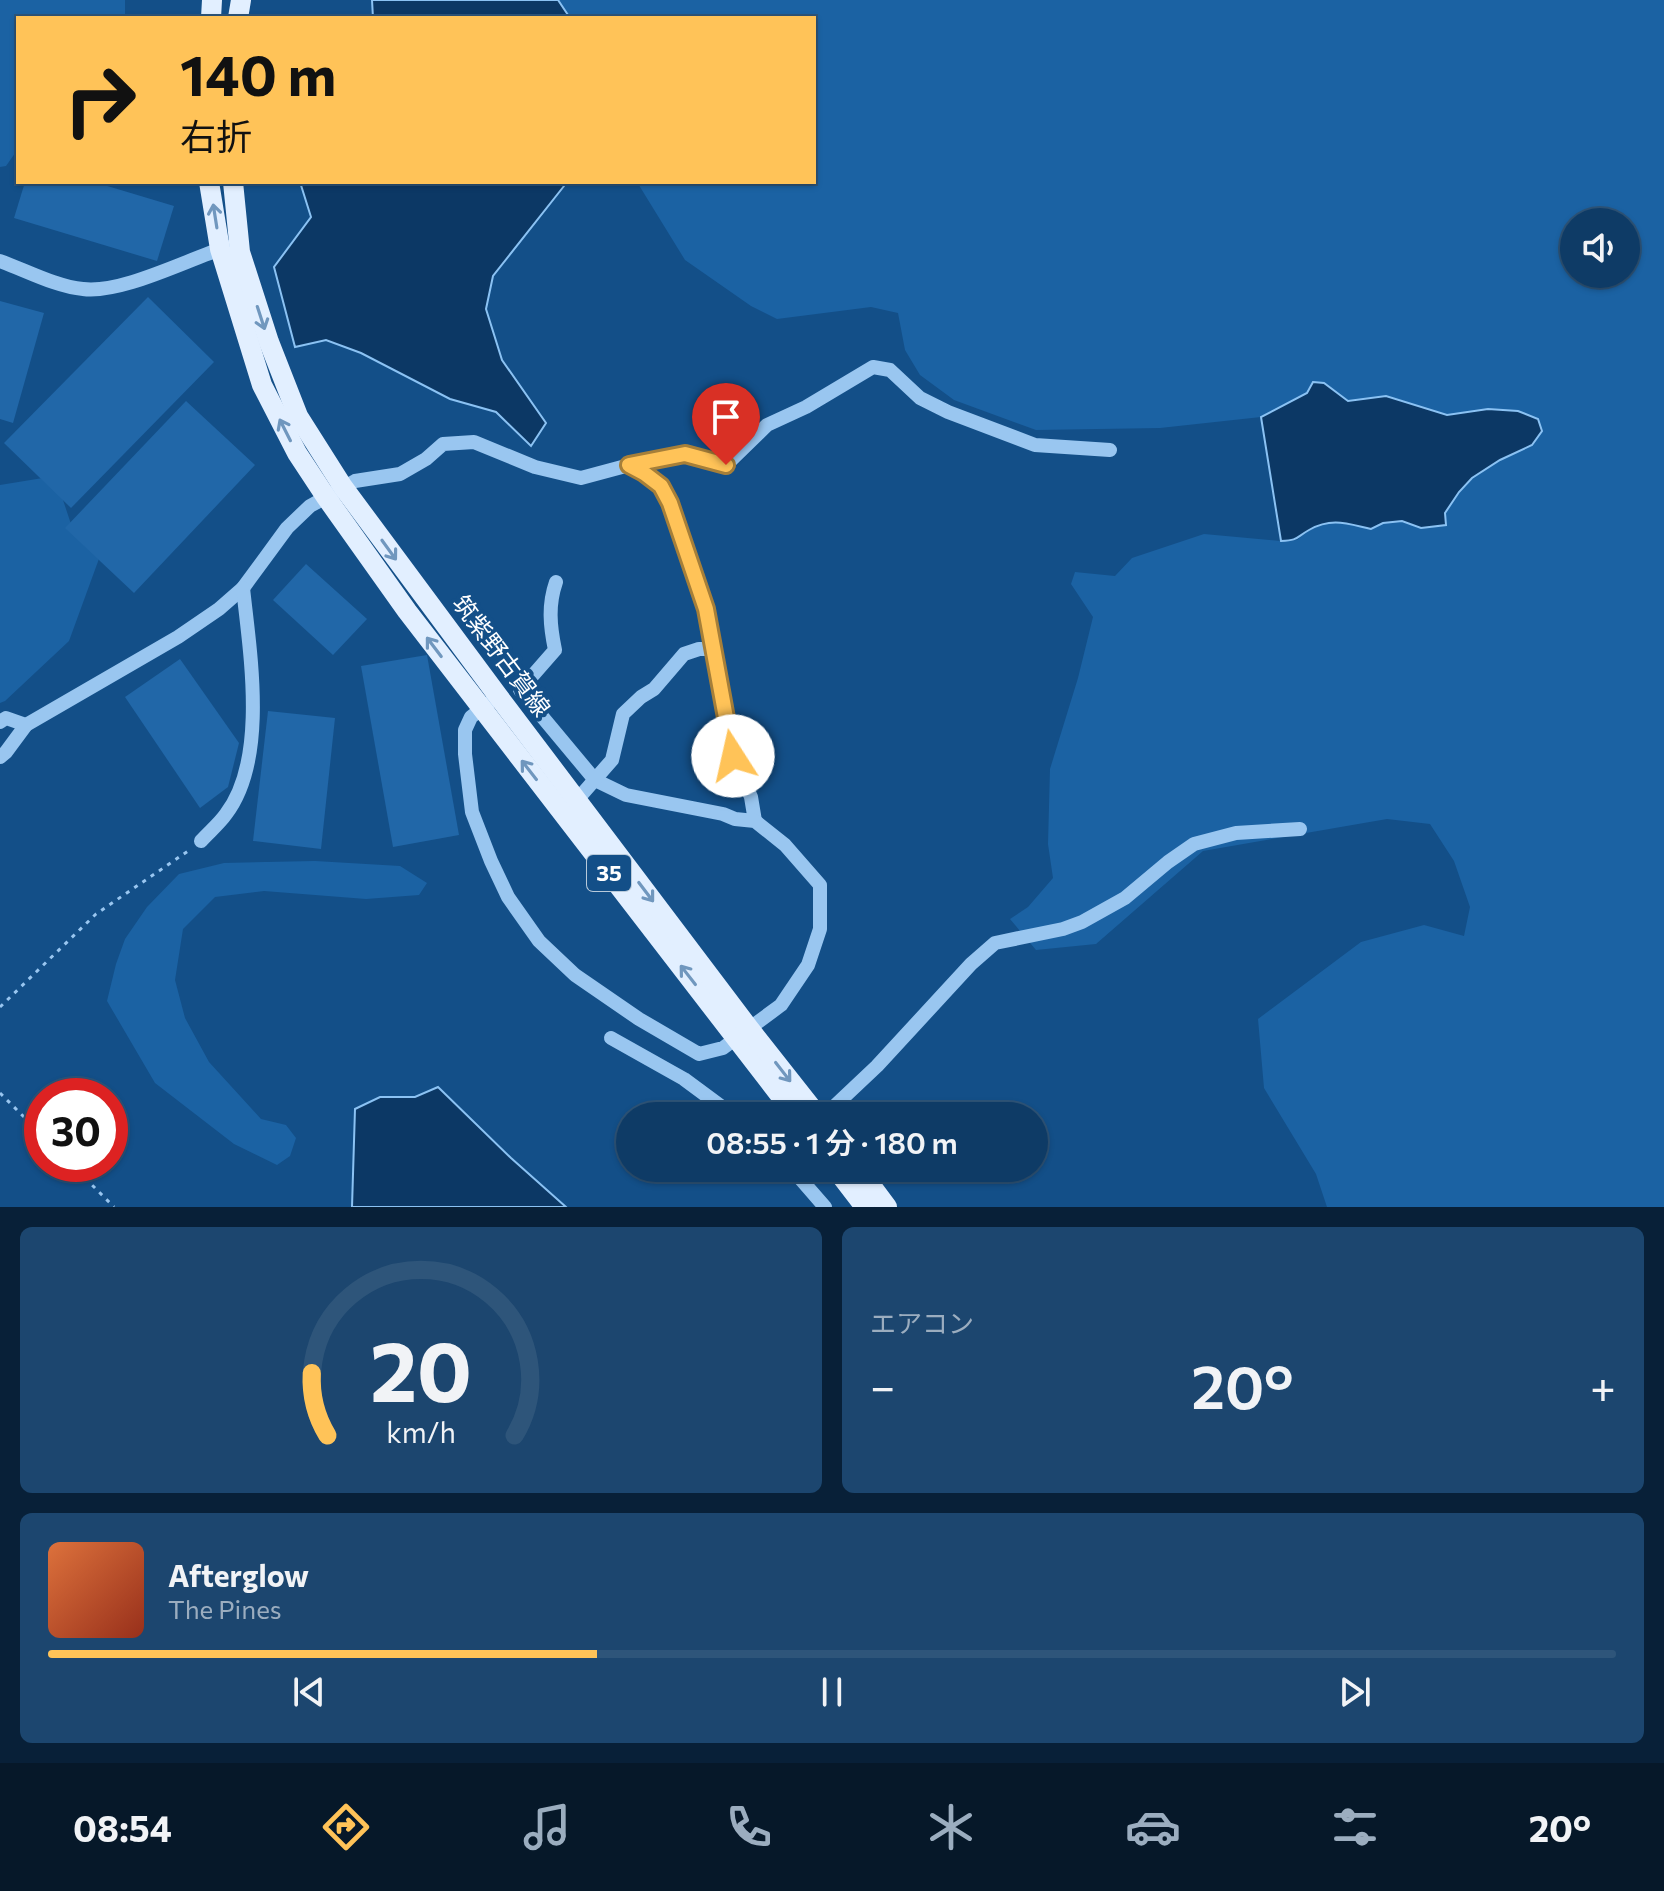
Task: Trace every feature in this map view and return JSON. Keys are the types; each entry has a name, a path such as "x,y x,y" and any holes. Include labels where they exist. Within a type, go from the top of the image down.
{"main road":[{"name":"筑紫野古賀線","path":"210,184 230,246 262,385 297,453 334,492 407,611 577,800 742,1032 787,1102"},
{"name":"筑紫野古賀線","path":"230,246 233,184"},
{"name":"筑紫野古賀線","path":"490,702 742,1032 805,1102"},
{"path":"846,1182 865,1207"},
{"path":"868,1182 887,1207"}],"street":[{"path":"0,261 86,290 129,282 230,246"},
{"path":"0,757 26,725 178,637 219,609 243,588 287,528 310,506 355,481 400,474 426,459 443,444 474,442 535,467 581,478 685,454 726,465 767,425 806,407 873,367 890,370 920,398 948,412 1035,445 1110,450"},
{"path":"629,465 661,486 670,503 706,609 733,756 751,797 755,821"},
{"path":"490,702 471,717 465,730 472,812 508,897 539,941 575,975 639,1019 699,1054 723,1048 781,1005 808,965 820,929 820,885 785,845 755,821 626,795 595,780 520,690 555,650 550,622 551,596 556,582"},
{"path":"201,841 227,813 239,790 253,735 253,680 243,588"},
{"path":"577,800 612,760 623,714 654,689 684,654 699,649 714,649"},
{"path":"0,722 6,718 26,725"},
{"path":"839,1102 877,1066 971,964 995,943 1082,922 1125,898 1194,844 1236,833 1300,829"},
{"path":"611,1038 684,1079 715,1102"},
{"path":"803,1182 825,1207"}],"path":[{"path":"0,1007 96,914 201,841"},
{"path":"0,1093 24,1117"},
{"path":"89,1182 114,1207"}],"shaded area":[{"path":"0,0 125,0 125,16 16,16 16,152 6,166 0,167"},
{"path":"372,0 558,0 569,16 373,16"},
{"path":"558,0 1664,0 1664,1207 1327,1207 1316,1174 1264,1088 1258,1019 1361,942 1424,925 1464,936 1470,907 1454,861 1430,824 1387,819 1203,851 1096,944 1036,950 1010,919 1028,907 1053,878 1048,844 1050,769 1093,617 1071,584 1075,572 1115,576 1132,558 1204,534 1281,541 1297,540 1326,523 1342,521 1371,529 1383,523 1402,521 1421,528 1445,526 1445,513 1472,478 1500,460 1533,445 1518,411 1488,409 1447,415 1386,396 1348,401 1335,391 1307,393 1261,417 1160,428 1036,430 954,400 920,375 905,350 898,313 871,307 777,319 751,306 685,260 638,184 816,184 816,16 569,16"},
{"path":"301,184 564,184 493,276 486,309 502,360 546,423 531,446 496,412 450,399 361,353 326,340 295,347 274,267 311,217"},
{"path":"1313,382 1324,383 1348,401 1386,396 1447,415 1488,409 1518,411 1538,419 1542,431 1532,445 1472,478 1445,513 1446,525 1421,528 1402,521 1383,523 1371,529 1333,523 1281,541 1261,417 1307,393"},
{"path":"55,476 72,527 100,556 69,641 0,703 0,485"},
{"path":"315,861 400,866 427,883 419,895 366,899 264,891 215,897 183,929 175,980 185,1018 209,1062 261,1119 286,1125 296,1138 290,1156 277,1165 234,1144 155,1083 107,1001 125,939 147,907 179,874 224,863"},
{"path":"438,1087 566,1207 352,1207 355,1109 380,1097 415,1097"}],"building":[{"path":"24,184 101,184 174,206 157,261 14,218"},
{"path":"148,297 214,362 71,508 4,443"},
{"path":"0,301 44,313 13,423 0,419"},
{"path":"186,401 255,465 134,593 65,528"},
{"path":"306,564 367,619 333,655 273,600"},
{"path":"427,655 459,835 393,847 361,666"},
{"path":"180,659 239,743 228,787 200,808 125,697"},
{"path":"268,711 335,718 321,849 253,841"}],"route":[{"path":"726,465 685,454 629,465 661,486 670,503 706,609 733,756"}]}
